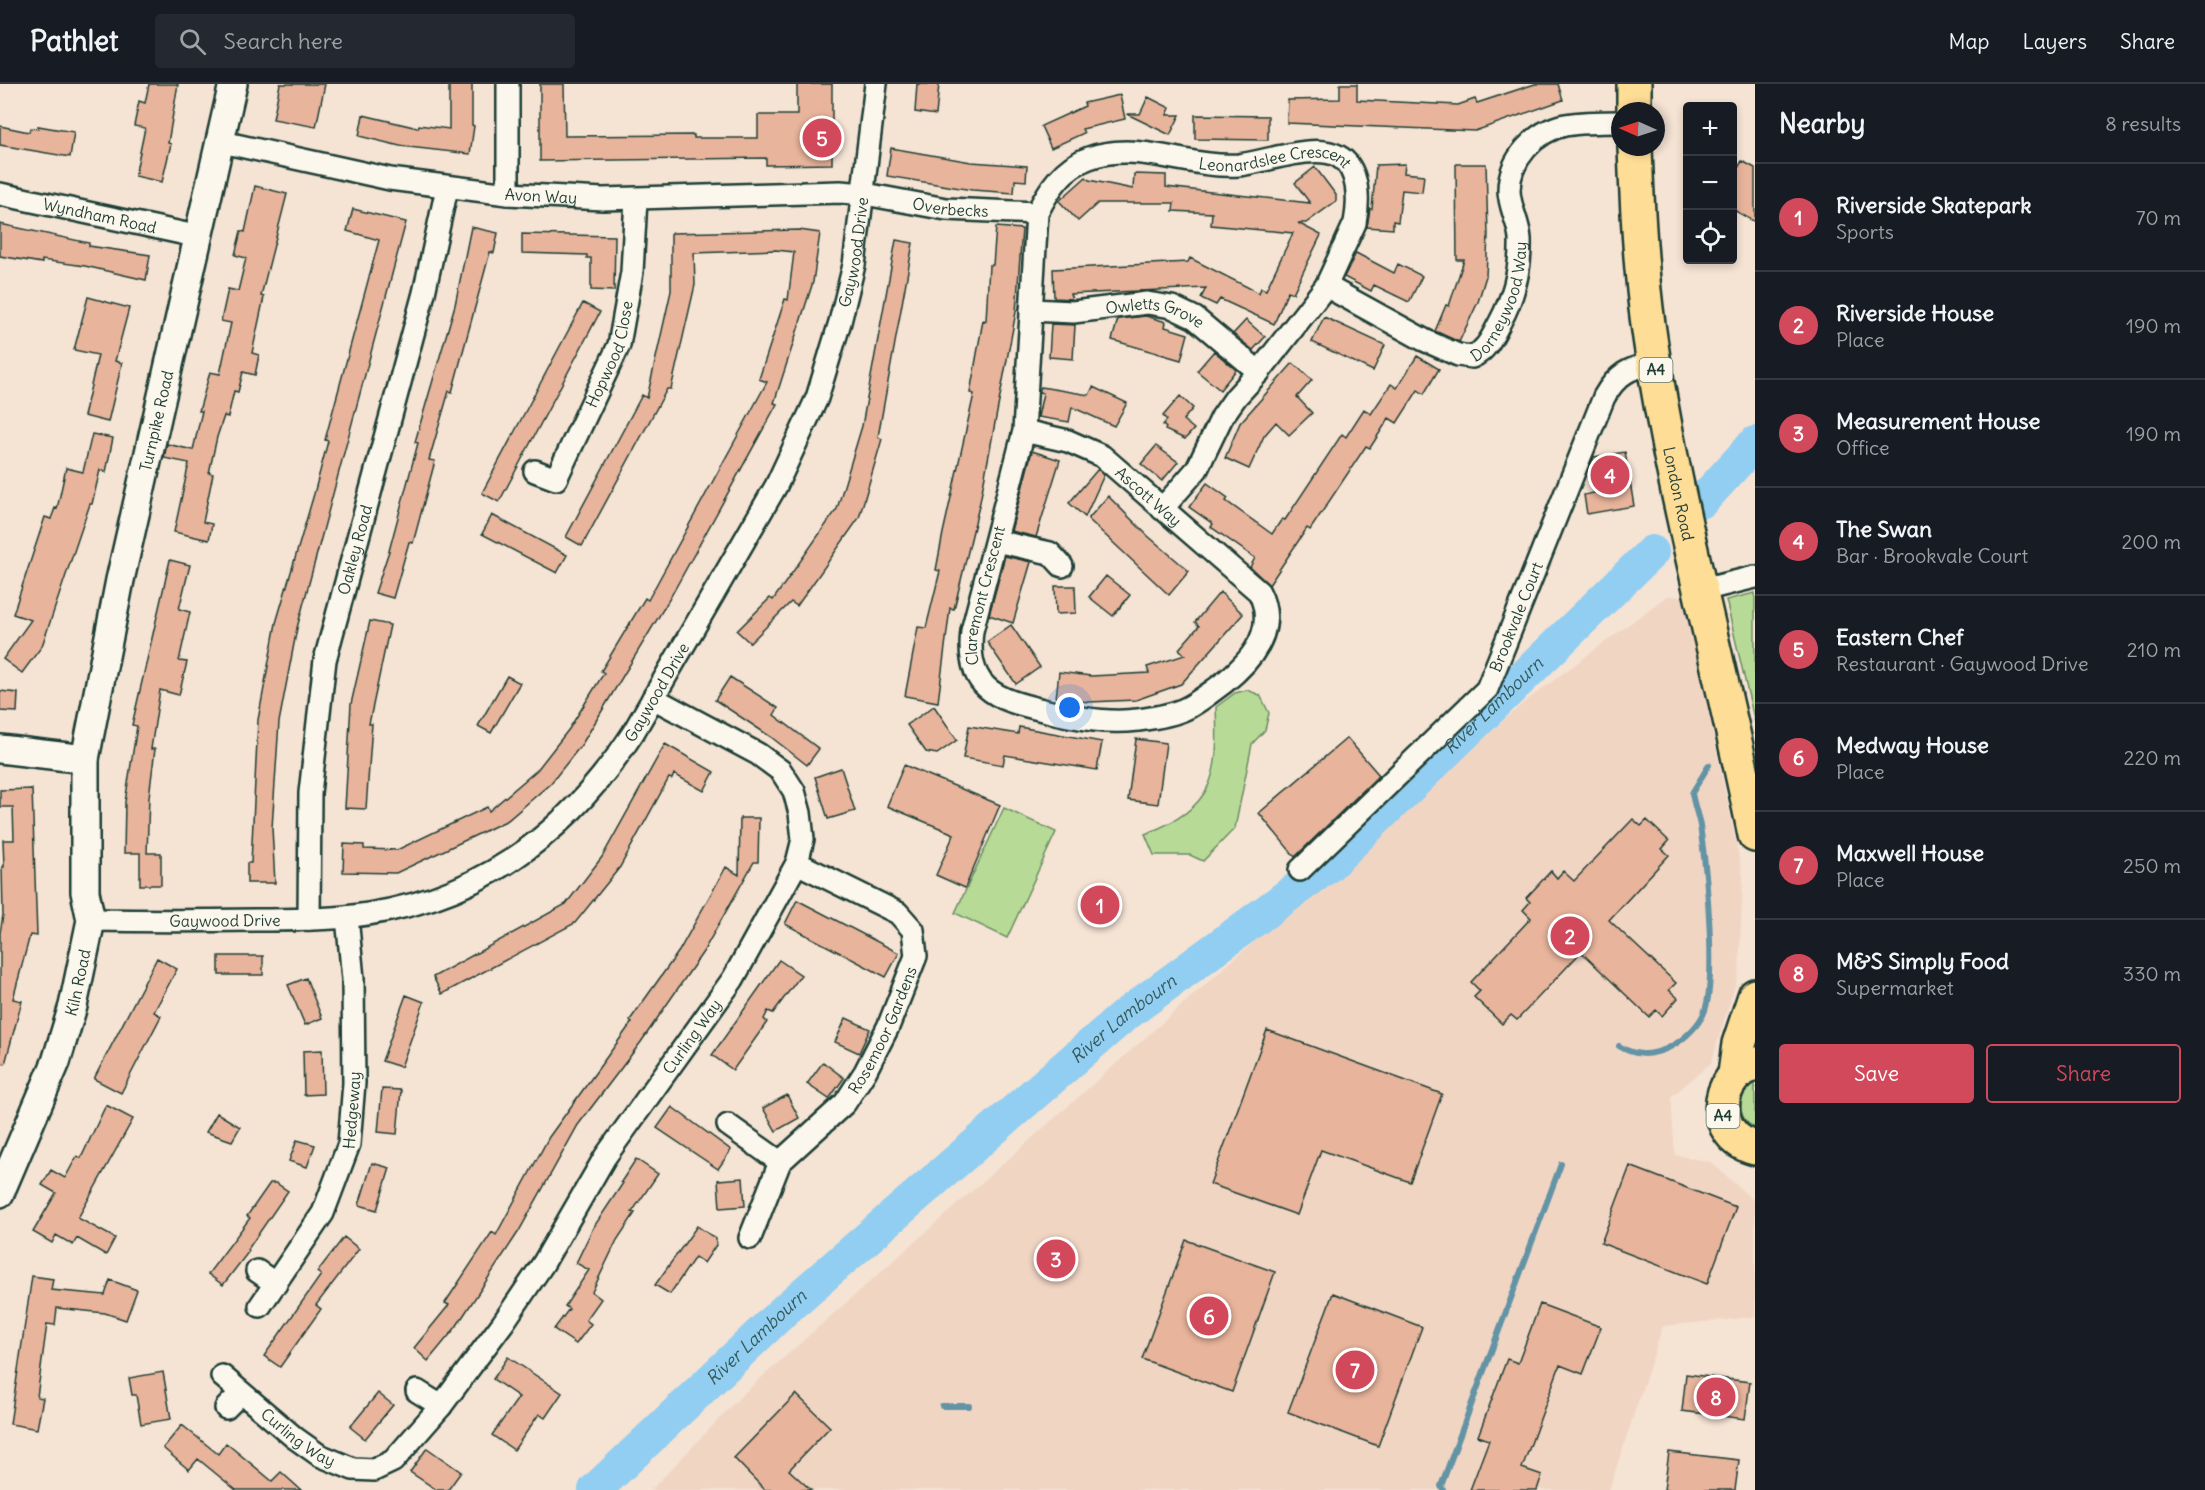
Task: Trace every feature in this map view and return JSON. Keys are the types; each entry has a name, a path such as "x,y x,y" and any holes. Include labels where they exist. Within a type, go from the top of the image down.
{"main road":[{"path":"1634,84 1634,102"},
{"name":"London Road","path":"1635,156 1641,260 1654,363 1755,835"},
{"name":"A4","path":"1754,1150 1737,1139 1724,1120 1722,1097 1727,1084 1745,1069 1739,1044 1755,996"}],"street":[{"name":"Turnpike Road","path":"85,759 116,600 222,142 233,84"},
{"path":"508,84 508,194"},
{"name":"Gaywood Drive","path":"91,920 309,920 347,917 399,908 447,893 485,876 529,849 561,823 598,782 633,733 776,486 817,398 849,286 865,194 876,84"},
{"name":"Dorneywood Way","path":"1326,286 1442,349 1472,357 1480,353 1488,344 1512,299 1519,267 1520,236 1511,207 1509,188 1515,162 1542,135 1563,125 1611,122"},
{"name":"Avon Way","path":"222,142 390,179 508,194 636,199 801,192 865,194"},
{"name":"Leonardslee Crescent","path":"1037,213 1051,187 1065,171 1090,158 1104,154 1149,153 1215,164 1238,165 1324,152 1337,155 1346,162 1356,185 1355,223 1326,286 1259,372 1236,397 1222,417 1197,469 1162,509"},
{"name":"Oakley Road","path":"309,920 310,793 325,660 424,292 447,188"},
{"name":"Wyndham Road","path":"0,194 200,237"},
{"name":"Overbecks","path":"865,194 946,209 1037,213"},
{"name":"Hopwood Close","path":"535,471 556,479 619,345 632,272 636,199"},
{"name":"Claremont Crescent","path":"1037,213 1023,431 972,631 971,666 978,679 998,698 1078,718 1136,720 1188,708 1242,668 1258,646 1265,612 1258,592"},
{"name":"Owletts Grove","path":"1031,310 1073,312 1147,303 1172,307 1195,318 1259,372"},
{"name":"Brookvale Court","path":"1300,870 1487,689 1604,397 1613,381 1623,372 1654,363"},
{"name":"Ascott Way","path":"1023,431 1086,447 1102,456 1258,592"},
{"path":"996,541 1050,553 1062,566"},
{"path":"1702,590 1755,577"},
{"name":"Curling Way","path":"222,1376 234,1401 319,1455 353,1470 374,1470 393,1461 441,1406 543,1264 605,1157 733,979 797,863 803,839 800,813 794,791 781,771 758,754 653,698"},
{"path":"0,749 85,759"},
{"name":"Kiln Road","path":"0,1193 56,1062 73,1006 91,920 85,892 85,759"},
{"name":"Rosemoor Gardens","path":"750,1238 780,1162 850,1095 888,1027 916,956 913,930 898,913 797,863"},
{"name":"Hedgeway","path":"260,1306 324,1213 349,1144 354,1083 353,979 347,917"},
{"path":"728,1125 780,1162"},
{"path":"257,1271 276,1284"},
{"path":"417,1391 441,1406"}],"shaded area":[{"path":"1667,596 1684,597 1743,876 1739,973 1711,1063 1671,1097 1675,1155 1711,1162 1755,1202 1755,1317 1663,1326 1609,1490 651,1490 743,1394 1522,704"}],"green space":[{"path":"1755,593 1755,723 1726,600"},
{"path":"1247,690 1260,695 1269,713 1265,730 1252,744 1235,828 1203,861 1190,855 1154,855 1145,834 1186,813 1208,787 1216,753 1216,707 1235,693"},
{"path":"1004,808 1056,832 1007,938 955,913"},
{"path":"1754,1084 1755,1128 1744,1119 1741,1107 1744,1095"}],"building":[{"path":"149,84 178,84 168,143 171,144 162,182 135,176 145,128 134,126 139,101 145,103"},
{"path":"280,84 325,84 316,127 273,119"},
{"path":"449,84 472,84 472,125 474,126 470,154 400,146 359,136 363,115 418,128 419,125 449,129"},
{"path":"540,84 564,84 565,136 694,135 694,138 758,138 758,115 797,115 797,84 832,84 832,164 766,165 766,158 540,161"},
{"path":"917,84 939,84 936,115 915,112"},
{"path":"1340,84 1357,84 1357,100 1458,105 1475,99 1477,103 1535,84 1558,84 1563,100 1475,131 1287,123 1288,100 1340,99"},
{"path":"1120,95 1125,119 1082,129 1084,133 1051,148 1041,126 1085,106 1084,103"},
{"path":"1148,97 1170,108 1167,115 1180,115 1170,135 1127,114 1140,114"},
{"path":"1195,115 1268,116 1268,140 1195,139"},
{"path":"0,126 29,132 30,128 38,129 38,126 74,132 70,157 0,145"},
{"path":"891,148 971,162 1027,166 1026,181 1015,180 1014,193 972,190 887,176"},
{"path":"1742,161 1755,168 1755,222 1737,212 1737,170"},
{"path":"1405,164 1404,173 1424,175 1422,192 1402,190 1398,222 1393,221 1393,229 1367,227 1370,209 1372,209 1376,165"},
{"path":"1456,164 1486,164 1488,235 1486,276 1478,302 1459,342 1435,331 1446,305 1449,306 1464,260 1457,260"},
{"path":"1315,167 1336,195 1336,201 1306,223 1298,223 1321,235 1293,293 1288,291 1274,324 1220,299 1216,305 1201,298 1206,288 1070,294 1072,299 1054,298 1053,269 1188,262 1190,258 1259,293 1261,288 1266,290 1293,233 1211,225 1212,213 1173,211 1174,203 1098,203 1078,221 1059,201 1086,177 1089,180 1133,189 1134,174 1166,175 1166,187 1310,203 1295,183"},
{"path":"255,186 287,194 261,296 264,297 252,353 259,355 255,375 243,372 238,392 234,391 228,417 224,416 217,437 209,473 213,474 203,522 212,524 209,540 174,532 189,463 164,458 167,444 193,450 202,411 199,411 210,372 220,374 231,323 221,321 228,289 238,291 246,258 235,255 241,231 245,232"},
{"path":"353,209 406,222 297,628 279,722 272,828 275,883 247,883 247,863 251,863 258,720 276,623 314,494 328,441 325,440 379,240 347,231"},
{"path":"0,224 89,243 89,246 150,255 146,280 85,266 42,260 42,263 0,256"},
{"path":"471,227 498,233 494,253 490,252 452,392 449,391 429,460 435,461 413,543 409,542 393,598 375,593 389,551 418,443 415,442 455,305"},
{"path":"996,227 1022,229 1016,312 980,502 954,609 950,608 938,702 905,696 918,627 926,628 940,571 936,570 974,394 970,393 983,320 986,321 989,265 993,265"},
{"path":"799,230 820,233 813,282 774,403 777,404 670,598 582,744 551,783 508,820 396,873 343,872 344,844 364,845 364,849 397,850 487,807 489,811 537,770 569,729 604,673 601,671 645,598 648,600 767,382 759,379 785,299 788,300 794,252 776,250 694,253 695,285 671,389 667,389 582,546 566,537 642,395 647,398 671,291 671,233"},
{"path":"522,234 615,236 614,291 591,290 591,258 587,258 587,255 522,253"},
{"path":"896,240 913,243 878,437 882,439 859,518 797,606 791,602 750,643 737,631 770,598 773,600 837,509 862,426"},
{"path":"1356,253 1394,273 1398,264 1422,276 1409,302 1374,285 1371,291 1344,277"},
{"path":"88,297 129,308 115,361 122,363 108,422 84,416 98,355 74,350"},
{"path":"583,303 600,312 499,502 482,493"},
{"path":"1146,316 1166,322 1165,327 1188,334 1181,360 1112,340 1118,319"},
{"path":"1324,317 1385,345 1373,371 1312,342"},
{"path":"1246,320 1265,337 1253,350 1233,334"},
{"path":"1051,324 1075,325 1073,359 1049,357"},
{"path":"1214,351 1236,370 1220,390 1197,371"},
{"path":"1417,356 1439,369 1424,394 1418,390 1397,423 1389,418 1370,448 1366,446 1310,530 1307,528 1269,585 1250,567 1255,558 1211,527 1213,524 1189,507 1207,483 1228,498 1226,501 1272,534 1282,519 1285,520 1342,434 1346,437 1364,409 1371,414 1391,384 1397,388"},
{"path":"1293,363 1312,380 1297,397 1312,413 1289,435 1276,422 1264,436 1249,469 1225,458 1240,423"},
{"path":"1041,387 1089,395 1093,387 1127,403 1114,426 1072,407 1069,422 1038,417 1043,393 1039,392"},
{"path":"1180,396 1193,408 1183,420 1194,429 1185,439 1165,430 1163,425 1167,420 1163,416"},
{"path":"92,434 113,438 106,472 100,470 92,504 90,504 42,646 22,673 3,659 31,620 13,614 45,517 51,519 55,508 57,509 66,468 83,472"},
{"path":"1156,446 1178,462 1162,481 1141,464"},
{"path":"1032,451 1060,460 1036,537 1011,531"},
{"path":"1625,452 1634,506 1587,514 1584,495 1594,493 1590,467 1594,457"},
{"path":"1098,469 1104,475 1085,517 1069,503"},
{"path":"1108,496 1148,536 1189,571 1169,595 1088,519"},
{"path":"492,515 567,555 557,573 482,534"},
{"path":"1005,556 1031,562 1013,623 989,615"},
{"path":"170,560 190,565 179,609 190,612 179,661 187,662 179,695 160,690 151,749 155,749 149,797 147,853 161,853 161,885 140,885 140,853 124,853 125,802 137,726 132,725"},
{"path":"1106,576 1130,595 1113,616 1089,597"},
{"path":"1055,586 1075,586 1076,613 1056,614"},
{"path":"1220,592 1243,614 1181,684 1136,700 1089,702 1056,698 1059,672 1091,676 1149,673 1147,667 1185,655 1179,649 1199,626 1195,622"},
{"path":"370,621 390,625 369,724 372,724 366,809 345,808 351,704"},
{"path":"1011,625 1040,667 1016,684 987,642"},
{"path":"507,676 520,683 491,733 478,726"},
{"path":"730,677 778,708 774,715 819,749 807,765 771,737 715,700"},
{"path":"0,691 18,693 17,712 0,711"},
{"path":"934,706 957,740 937,754 926,752 907,725"},
{"path":"969,726 1018,734 1019,727 1102,742 1097,770 1005,755 1003,765 963,758"},
{"path":"1347,738 1379,775 1295,857 1259,813"},
{"path":"1136,739 1166,743 1158,804 1128,800"},
{"path":"665,744 714,772 704,791 674,774 672,779 669,778 620,867 575,923 442,994 433,977 566,904 602,857"},
{"path":"904,765 1000,805 965,888 936,875 954,834 887,806"},
{"path":"841,768 855,811 828,819 815,777"},
{"path":"32,789 37,936 30,935 13,999 22,1001 5,1064 0,1063 3,840 14,840 13,807 0,807 0,790"},
{"path":"740,818 759,818 758,862 754,862 703,952 641,1042 578,1125 519,1231 456,1327 428,1361 414,1348 449,1305 445,1303 492,1232 496,1235 549,1137 632,1022 630,1020 679,951 726,867 739,875"},
{"path":"1633,819 1641,826 1647,820 1669,841 1662,849 1669,855 1609,920 1676,983 1669,990 1678,998 1662,1016 1656,1010 1649,1017 1581,952 1517,1020 1511,1015 1502,1024 1474,997 1480,991 1471,982 1531,918 1523,910 1530,902 1526,898 1551,871 1557,878 1563,871 1574,881"},
{"path":"797,900 899,953 886,977 785,924"},
{"path":"219,956 263,956 263,975 219,975"},
{"path":"157,958 177,969 154,1012 161,1016 121,1093 94,1079"},
{"path":"779,960 801,975 773,1013 768,1011 764,1019 767,1022 733,1070 712,1055"},
{"path":"306,978 322,1018 305,1025 288,985"},
{"path":"406,995 424,1002 401,1067 382,1061"},
{"path":"846,1018 870,1029 859,1053 835,1042"},
{"path":"1267,1030 1442,1094 1410,1182 1321,1150 1297,1215 1210,1184"},
{"path":"322,1050 323,1094 304,1095 303,1051"},
{"path":"823,1062 844,1078 829,1099 807,1084"},
{"path":"382,1089 401,1090 397,1134 378,1132"},
{"path":"787,1095 799,1118 776,1131 763,1108"},
{"path":"106,1105 133,1119 78,1218 115,1238 106,1255 77,1238 73,1245 56,1235 52,1243 33,1232 56,1193 42,1185 51,1170 65,1178 77,1156 81,1158"},
{"path":"672,1107 731,1150 718,1169 657,1128"},
{"path":"217,1113 240,1127 232,1141 206,1132"},
{"path":"297,1140 315,1145 307,1167 289,1161"},
{"path":"636,1159 658,1174 632,1212 635,1213 617,1240 592,1292 601,1299 586,1320 591,1324 576,1344 554,1329 569,1309 565,1306 589,1270 576,1263 593,1228"},
{"path":"372,1163 390,1168 377,1210 359,1205"},
{"path":"1630,1166 1736,1207 1707,1284 1601,1243"},
{"path":"743,1178 745,1206 720,1208 718,1180"},
{"path":"270,1183 276,1183 288,1191 248,1249 249,1251 223,1285 208,1274 250,1218 247,1216"},
{"path":"697,1226 716,1239 716,1245 704,1263 695,1257 670,1294 655,1285"},
{"path":"344,1237 359,1249 316,1305 321,1309 280,1367 264,1356 321,1275 317,1272"},
{"path":"1186,1240 1275,1272 1232,1392 1142,1359"},
{"path":"32,1276 53,1279 51,1290 105,1295 110,1280 137,1290 126,1320 105,1313 57,1308 55,1325 47,1324 37,1397 43,1398 37,1429 10,1424"},
{"path":"1333,1293 1422,1327 1378,1446 1288,1412"},
{"path":"1540,1304 1601,1327 1583,1374 1560,1365 1522,1468 1542,1475 1537,1490 1470,1490 1489,1440 1478,1436 1507,1359 1518,1363"},
{"path":"508,1357 562,1393 545,1418 539,1414 514,1450 492,1435 519,1397 493,1379"},
{"path":"163,1372 171,1419 141,1424 136,1395 132,1395 129,1378"},
{"path":"1686,1374 1750,1382 1745,1419 1682,1411"},
{"path":"378,1393 393,1405 365,1439 350,1427"},
{"path":"796,1394 830,1427 789,1470 811,1490 765,1490 734,1458"},
{"path":"182,1425 218,1454 226,1443 272,1481 281,1472 301,1490 236,1490 198,1459 189,1470 163,1448"},
{"path":"427,1448 461,1472 448,1490 437,1490 410,1472"},
{"path":"1669,1452 1739,1460 1735,1490 1664,1490"}],"waterway":[{"name":"River Lambourn","path":"1702,501 1755,443"},
{"name":"River Lambourn","path":"595,1490 788,1307 1125,1015 1328,866 1652,552"},
{"path":"1619,1046 1642,1054 1666,1049 1687,1035 1703,1015 1710,980 1709,927 1706,872 1692,793 1709,765"},
{"path":"1443,1490 1441,1486 1561,1164"},
{"path":"942,1406 969,1406"}],"place":[{"name":"Eastern Chef","path":"822,138"},
{"name":"The Swan","path":"1610,475"},
{"name":"Riverside Skatepark","path":"1100,905"},
{"name":"Riverside House","path":"1570,936"},
{"name":"Measurement House","path":"1056,1259"},
{"name":"Medway House","path":"1209,1316"},
{"name":"Maxwell House","path":"1355,1370"},
{"name":"M&S Simply Food","path":"1716,1397"}]}
